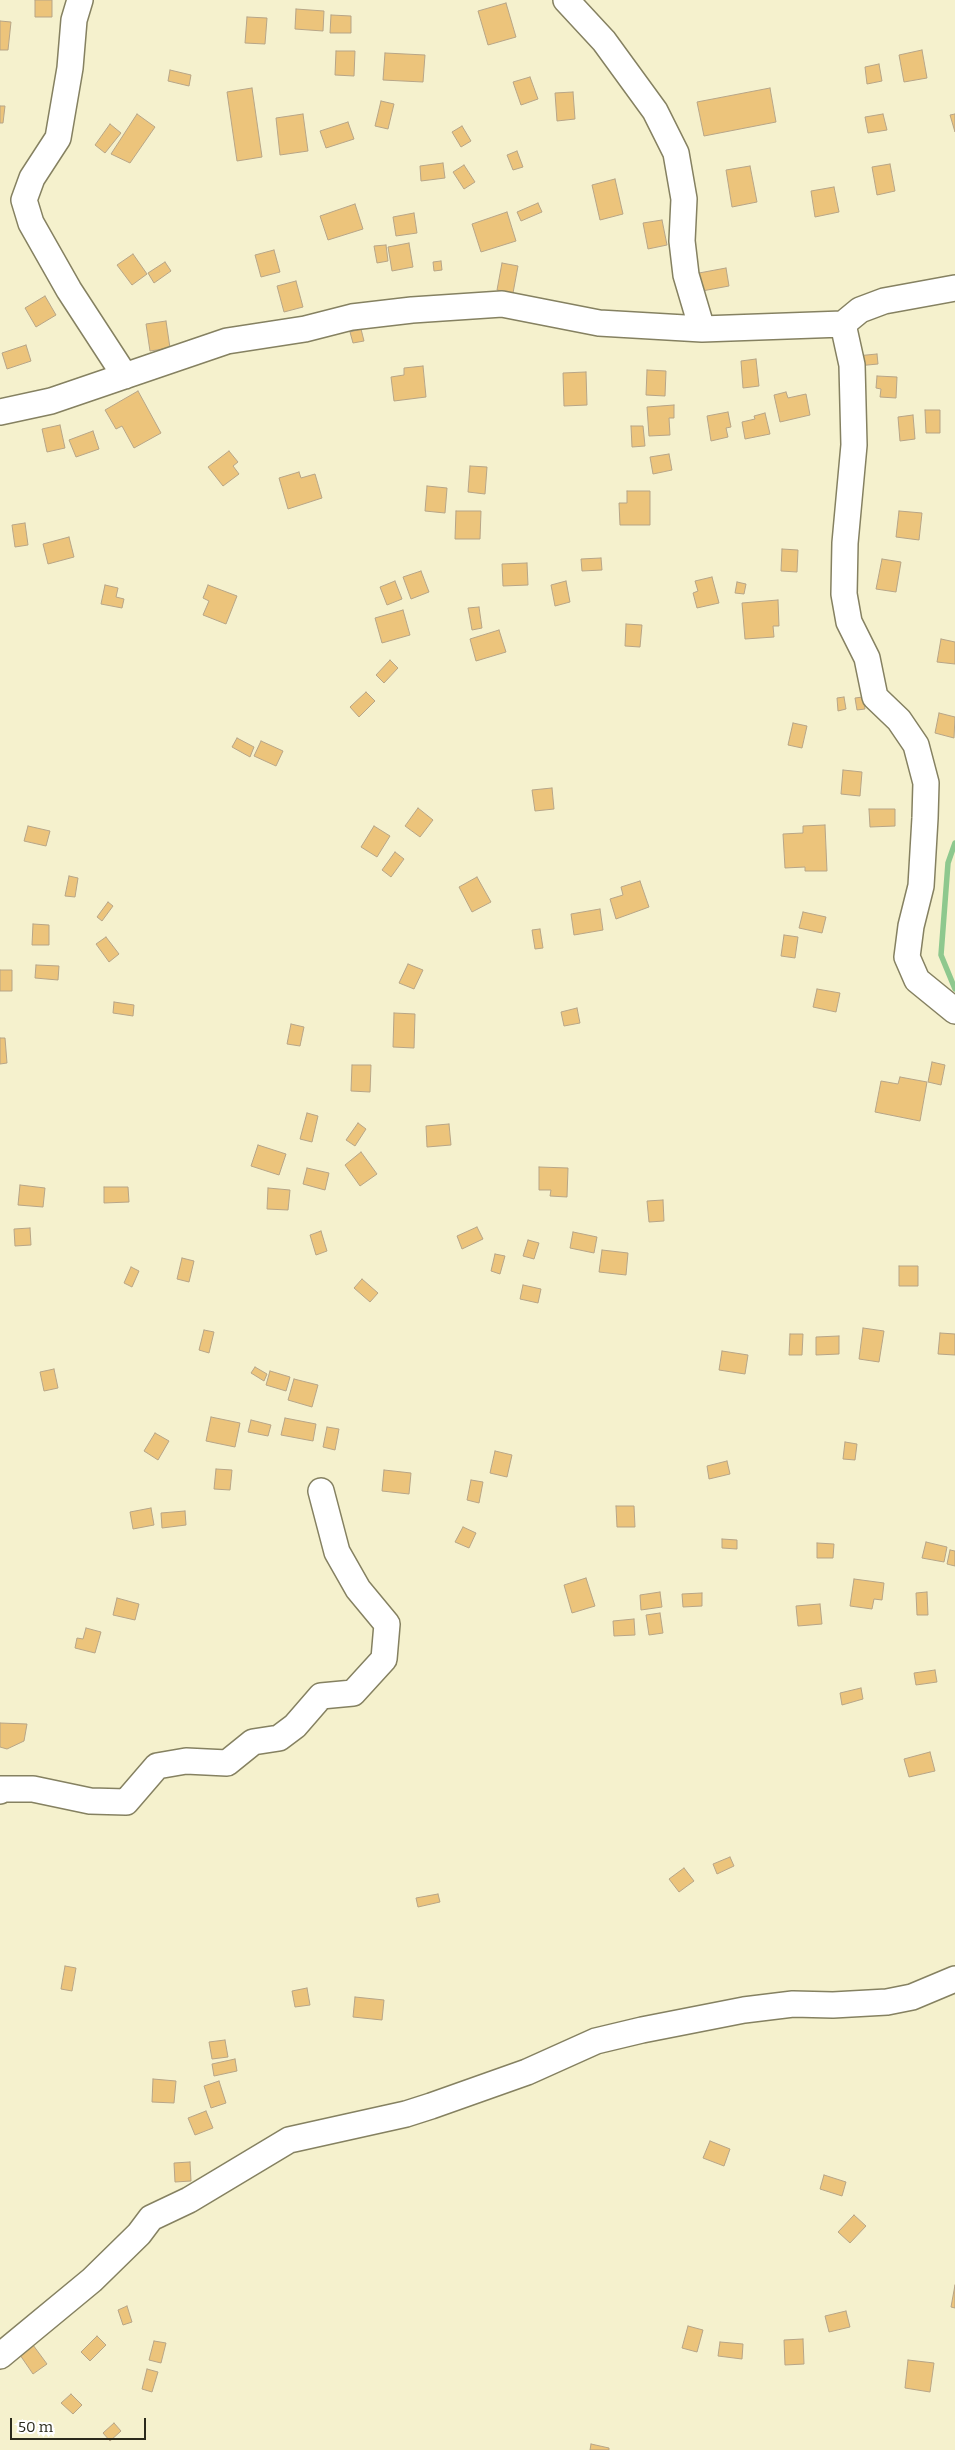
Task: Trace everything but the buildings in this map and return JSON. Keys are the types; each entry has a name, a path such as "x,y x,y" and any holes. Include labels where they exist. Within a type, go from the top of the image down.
{"street":[{"path":"80,0 74,20 70,68 58,138 32,178 24,200 31,223 69,290 126,376"},
{"path":"566,0 604,41 655,111 676,154 684,199 682,241 686,275 702,329"},
{"path":"0,412 51,402 227,341 304,329 352,316 464,305 502,304 599,323 702,329 843,324 860,310 884,301 955,288"},
{"path":"843,324 852,365 854,445 845,543 844,594 848,622 867,658 875,697 899,720 916,745 926,783 925,809 921,886 911,926 907,957 917,980 955,1011"},
{"path":"0,1791 1,1789 33,1789 90,1802 126,1802 157,1766 186,1761 227,1763 253,1742 279,1738 295,1726 321,1696 353,1693 384,1659 387,1624 358,1590 337,1552 321,1491"},
{"path":"0,2356 92,2280 139,2234 151,2218 189,2200 289,2140 396,2116 431,2106 527,2072 596,2041 744,2010 793,2004 833,2005 888,2002 912,1997 955,1978"}],"waterway":[{"path":"955,843 948,863 941,955 955,989"}]}
